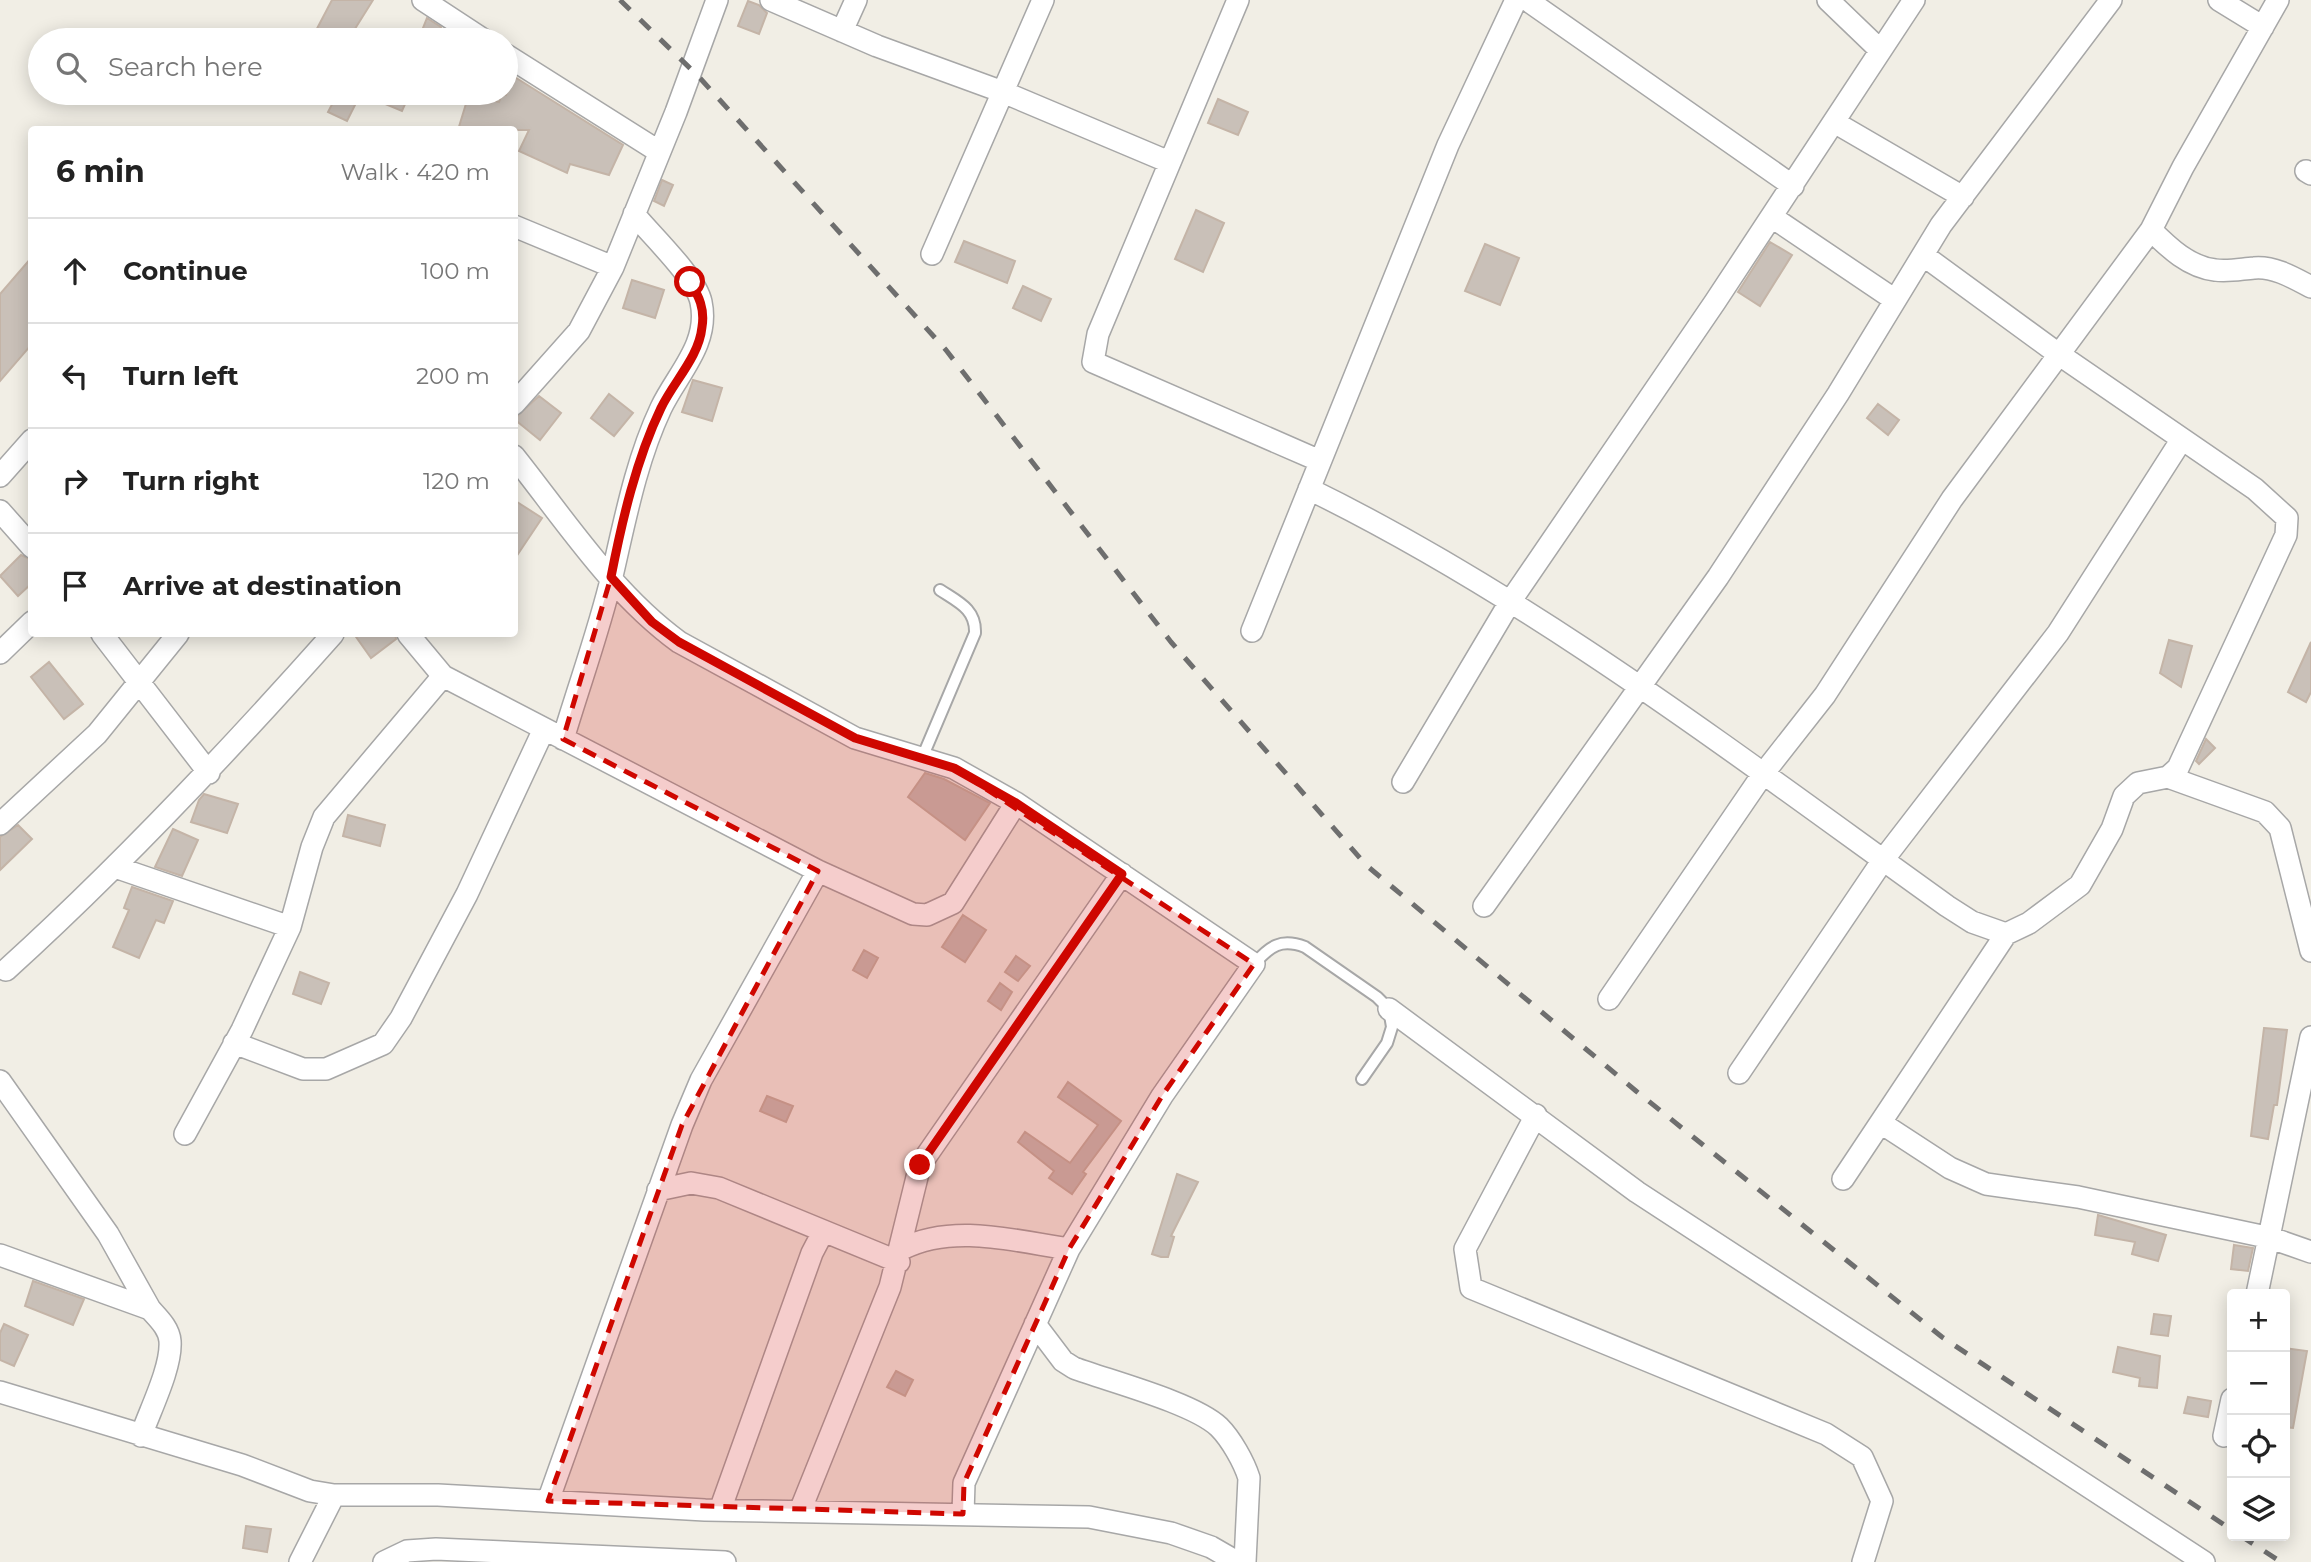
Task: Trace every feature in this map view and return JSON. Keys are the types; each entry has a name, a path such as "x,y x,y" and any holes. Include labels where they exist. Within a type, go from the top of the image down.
{"street":[{"path":"423,0 466,28"},
{"path":"518,400 579,331 613,267 676,112 717,0"},
{"path":"771,0 842,31 1003,92 1169,162"},
{"path":"842,31 856,0"},
{"path":"932,254 1043,0"},
{"path":"1238,0 1098,334 1093,362 1320,461"},
{"path":"1252,631 1448,145 1516,0"},
{"path":"1527,0 1793,186"},
{"path":"1828,0 1880,50"},
{"path":"1403,782 1510,601 1793,186 1914,0"},
{"path":"1484,906 1718,576 1962,197 2112,0"},
{"path":"2219,0 2263,27"},
{"path":"1609,999 1763,774 1825,695 1952,499 2057,353 2151,230 2278,0"},
{"path":"518,63 658,151"},
{"path":"1834,122 1962,197"},
{"path":"563,739 611,577 623,518 661,409 694,355 702,327 701,301 690,282 634,214"},
{"path":"1772,217 1895,300"},
{"path":"2151,230 2175,254 2214,271 2256,267 2273,270 2311,288"},
{"path":"518,233 613,267"},
{"path":"1843,1179 2006,934 2029,923 2080,885 2112,829 2124,796 2131,789 2138,783 2168,777 2178,768 2286,535 2287,518 2265,496 2057,353 1923,256"},
{"path":"1739,1073 1883,860 2058,633 2182,439"},
{"path":"0,476 28,444"},
{"path":"518,461 611,577 652,622 679,642 855,738 954,768 1016,803 1254,964 1161,1096 1069,1249 964,1483 963,1514"},
{"path":"1308,489 1402,537 1510,601 1763,774 1972,922 2006,934"},
{"path":"0,511 28,542"},
{"path":"0,653 28,626"},
{"path":"104,637 209,772"},
{"path":"0,824 97,734 176,637"},
{"path":"6,970 115,867 209,772 330,637"},
{"path":"410,637 443,676 817,871 913,915 928,915 953,903 1016,803"},
{"path":"185,1134 234,1043 290,927 312,847 324,817 443,676"},
{"path":"234,1043 303,1069 326,1069 383,1044 401,1018 462,904 544,729"},
{"path":"2168,777 2265,812 2274,819 2280,828 2304,906 2311,951"},
{"path":"115,867 290,927"},
{"path":"548,1501 658,1190 701,1080 817,871"},
{"path":"800,1511 900,1255 905,1218 920,1165 1122,874"},
{"path":"1389,1009 1637,1192 2204,1562"},
{"path":"2258,1289 2311,1037"},
{"path":"0,1081 108,1234 150,1309 164,1324 170,1339 170,1347 141,1436"},
{"path":"1536,1115 1465,1249 1471,1288 1826,1434 1862,1457 1882,1501 1863,1562"},
{"path":"1881,1123 1950,1168 1986,1184 2041,1190 2271,1238 2311,1252"},
{"path":"658,1190 691,1183 704,1184 823,1232 900,1255"},
{"path":"720,1510 812,1253 823,1232"},
{"path":"900,1255 923,1238 970,1235 1069,1249"},
{"path":"0,1255 150,1309"},
{"path":"1035,1324 1063,1361 1074,1368 1191,1410 1219,1427 1246,1468 1249,1478 1245,1562"},
{"path":"0,1392 242,1465 310,1490 334,1495 438,1495 720,1510 1089,1517 1131,1523 1211,1547 1237,1562"},
{"path":"2224,1436 2229,1415"},
{"path":"300,1562 334,1495"},
{"path":"384,1562 407,1551 436,1549 725,1562"}],"lane":[{"path":"922,758 975,633 976,623 970,609 940,590"},
{"path":"1254,964 1267,949 1282,942 1293,943 1305,947 1389,1009 1392,1027 1387,1043 1362,1079"}],"highlighted area":[{"path":"611,577 652,622 679,642 855,738 954,768 1254,964 1162,1096 1069,1249 964,1483 963,1514 548,1501 682,1125 818,871 563,739"}],"building":[{"path":"332,0 373,0 356,28 317,28"},
{"path":"748,1 759,5 767,13 759,34 738,26"},
{"path":"427,18 441,27 440,28 423,28"},
{"path":"518,79 623,145 609,175 570,164 567,173 519,151 529,130 518,130 518,126 459,126 466,105 518,105"},
{"path":"1218,99 1248,112 1238,135 1208,123"},
{"path":"332,105 355,105 347,121 328,112"},
{"path":"388,105 405,105 402,111"},
{"path":"662,180 673,185 664,206 654,201"},
{"path":"1196,210 1224,223 1203,272 1175,259"},
{"path":"964,241 1015,261 1007,283 955,262"},
{"path":"1770,242 1792,255 1760,306 1738,292"},
{"path":"1485,244 1519,258 1500,305 1465,291"},
{"path":"28,262 28,349 0,381 0,294"},
{"path":"632,280 664,290 655,318 623,308"},
{"path":"1023,286 1051,299 1041,321 1013,308"},
{"path":"693,380 722,388 712,421 682,412"},
{"path":"609,394 633,413 614,436 591,418"},
{"path":"539,396 561,413 540,440 518,422 518,415"},
{"path":"1878,404 1899,420 1888,435 1867,418"},
{"path":"518,503 542,518 518,554"},
{"path":"21,555 28,558 28,587 18,596 0,576"},
{"path":"356,637 396,637 396,639 371,658"},
{"path":"2169,640 2192,646 2181,687 2160,673"},
{"path":"2311,642 2311,692 2306,702 2288,692"},
{"path":"49,662 83,704 64,719 31,677"},
{"path":"2206,739 2215,748 2199,764 2196,761"},
{"path":"925,773 944,779 990,803 965,840 908,797"},
{"path":"204,794 238,804 227,833 191,822"},
{"path":"348,815 385,825 380,846 343,836"},
{"path":"18,825 32,839 0,870 0,837"},
{"path":"173,829 198,840 182,876 155,867"},
{"path":"132,887 173,901 164,923 156,920 139,958 113,947 129,910 124,908"},
{"path":"963,915 986,930 965,962 942,947"},
{"path":"864,950 878,958 867,978 853,970"},
{"path":"1016,956 1030,966 1018,981 1005,972"},
{"path":"300,972 329,983 321,1004 293,994"},
{"path":"1000,983 1012,992 1001,1010 988,1001"},
{"path":"2264,1028 2287,1030 2277,1105 2274,1105 2268,1139 2251,1136"},
{"path":"1068,1082 1121,1121 1083,1172 1086,1174 1072,1194 1049,1178 1054,1171 1018,1142 1025,1132 1070,1163 1098,1125 1058,1097"},
{"path":"767,1096 793,1106 786,1122 760,1111"},
{"path":"1177,1174 1198,1182 1171,1236 1174,1237 1168,1257 1161,1257 1152,1254"},
{"path":"2098,1215 2166,1235 2158,1261 2132,1254 2135,1242 2095,1235"},
{"path":"2234,1245 2253,1248 2248,1271 2231,1269"},
{"path":"33,1281 84,1299 73,1325 25,1306"},
{"path":"2154,1314 2171,1316 2168,1336 2151,1334"},
{"path":"4,1324 28,1335 14,1366 0,1360 0,1333"},
{"path":"2118,1347 2160,1356 2157,1388 2139,1386 2140,1378 2113,1372"},
{"path":"2290,1349 2307,1351 2293,1428 2290,1428"},
{"path":"896,1371 913,1380 905,1396 887,1387"},
{"path":"2188,1397 2211,1401 2208,1417 2184,1413"},
{"path":"246,1526 271,1529 267,1552 243,1548"}],"railway":[{"path":"620,0 699,77 946,350 1171,642 1366,865 1636,1091 1942,1337 2227,1527"},
{"path":"2249,1541 2281,1562"}],"route":[{"path":"690,282 701,301 702,327 694,355 661,409 623,518 611,577 652,622 679,642 855,738 954,768 1016,803 1122,874 920,1165"}]}
